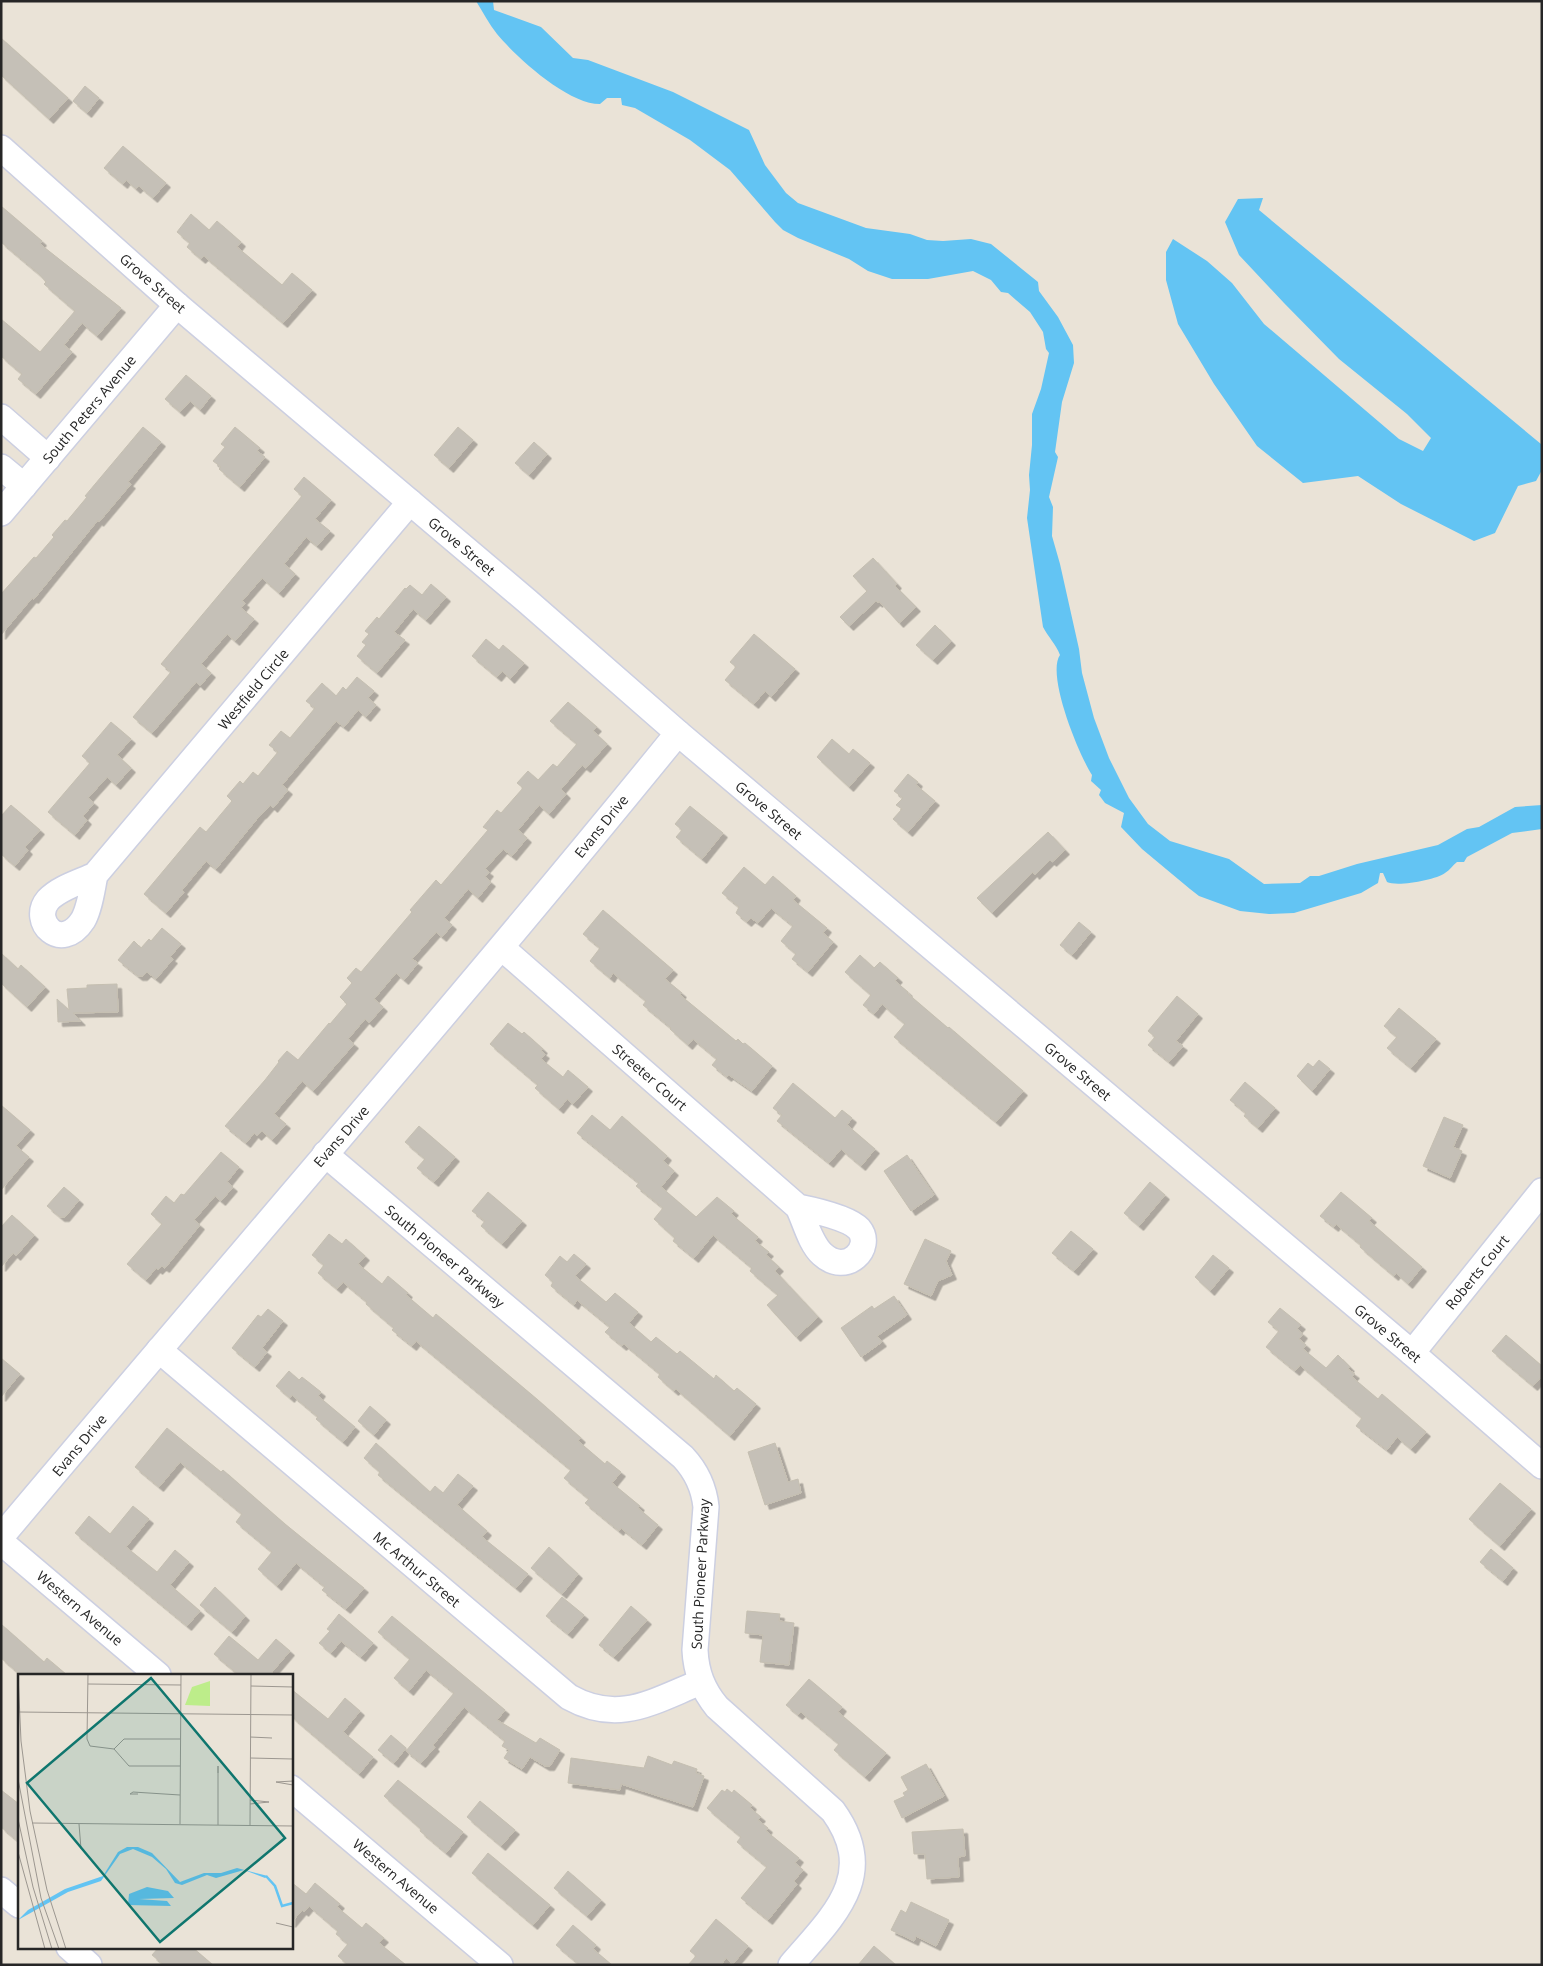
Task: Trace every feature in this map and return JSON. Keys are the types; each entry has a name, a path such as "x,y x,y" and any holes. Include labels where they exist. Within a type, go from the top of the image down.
{"street":[{"name":"Grove Street","path":"1,148 177,305 527,601 678,733 1412,1353 1542,1466"},
{"name":"South Peters Avenue","path":"1,513 177,305"},
{"path":"1,417 48,458"},
{"path":"1,467 24,486"},
{"name":"Westfield Circle","path":"95,875 410,502"},
{"name":"Evans Drive","path":"1,1537 502,948 678,733"},
{"name":"Streeter Court","path":"502,948 798,1207"},
{"name":"South Pioneer Parkway","path":"325,1154 683,1457 702,1484 706,1507 695,1650 701,1682 717,1707 830,1808 848,1836 852,1852 852,1869 845,1897 834,1914 792,1965"},
{"name":"Roberts Court","path":"1412,1353 1542,1191"},
{"name":"Mc Arthur Street","path":"159,1350 569,1697 591,1708 622,1710 644,1705 701,1682"},
{"name":"Western Avenue","path":"1,1542 157,1674"},
{"name":"Western Avenue","path":"292,1789 500,1965"},
{"path":"1,1890 18,1904"},
{"path":"70,1948 89,1965"}],"water":[{"path":"476,1 493,1 494,10 541,27 573,58 588,60 673,92 749,130 765,165 786,193 798,203 866,228 910,234 927,240 971,239 991,244 1038,282 1039,291 1058,317 1073,345 1074,363 1062,402 1055,452 1058,457 1049,497 1053,507 1052,536 1079,649 1082,673 1094,718 1109,758 1129,798 1148,824 1170,841 1229,859 1264,884 1300,883 1310,876 1319,876 1357,864 1438,845 1467,829 1479,827 1515,807 1542,805 1542,829 1512,833 1467,857 1464,862 1457,862 1440,876 1399,884 1387,882 1383,873 1380,873 1378,883 1361,893 1294,913 1269,914 1240,911 1199,896 1142,849 1121,827 1124,813 1105,803 1099,795 1101,790 1091,781 1092,775 1072,734 1066,715 1057,679 1057,665 1060,655 1043,627 1027,518 1030,490 1032,414 1041,389 1049,353 1046,349 1043,332 1030,312 1008,293 1001,292 991,280 973,271 928,279 892,279 868,271 849,259 783,230 730,170 690,140 635,108 622,105 621,98 607,98 600,104 587,102 573,96 544,78 517,55 497,34"},
{"path":"1263,198 1259,210 1541,444 1542,470 1536,481 1518,486 1495,533 1474,541 1401,504 1358,476 1303,483 1257,446 1214,384 1178,324 1166,280 1166,252 1173,239 1207,261 1232,283 1264,324 1399,439 1423,451 1431,438 1407,414 1339,359 1239,255 1225,222 1238,199"}],"building":[{"path":"1,38 68,98 49,119 1,75"},
{"path":"85,86 99,98 87,113 73,101"},
{"path":"123,146 166,183 153,198 139,186 136,189 126,180 123,184 104,168"},
{"path":"1,206 42,241 40,244 121,308 97,336 82,323 64,345 72,352 36,394 18,379 22,374 1,356 1,319 40,352 75,311 44,284 46,282 39,274 1,242"},
{"path":"191,214 209,230 217,221 241,242 237,247 282,285 292,273 312,290 283,323 204,256 201,259 187,247 190,243 177,232"},
{"path":"186,375 211,396 200,410 190,401 180,412 165,399"},
{"path":"143,427 161,442 128,482 131,484 99,522 98,520 34,599 32,598 1,635 1,594 54,537 52,535 65,520 67,521 87,497 85,496"},
{"path":"235,427 260,448 257,451 265,457 240,487 219,469 221,467 213,461 225,447 221,444"},
{"path":"458,427 473,440 449,468 434,455"},
{"path":"534,442 547,454 529,475 515,463"},
{"path":"304,477 331,500 315,519 330,531 317,546 306,537 284,564 295,574 279,593 262,578 242,601 245,603 241,608 254,619 235,641 227,634 201,664 211,673 200,686 196,682 152,733 133,717 171,672 161,664 302,496 294,489"},
{"path":"873,558 897,584 895,586 916,607 899,623 879,601 878,603 876,601 849,626 840,617 867,591 853,576"},
{"path":"431,584 446,597 426,620 413,609 394,632 405,640 377,673 357,656 366,645 362,642 369,634 365,631 377,617 379,619 405,588 410,585 422,595"},
{"path":"935,625 951,641 933,660 916,645"},
{"path":"754,634 795,669 771,697 765,691 754,704 725,680 736,667 730,662"},
{"path":"486,639 499,650 503,645 524,663 510,679 502,671 497,677 472,656"},
{"path":"357,677 374,691 368,698 376,705 366,717 358,710 344,727 336,721 282,785 288,790 273,808 270,805 261,814 216,869 206,861 166,913 144,894 200,827 206,832 232,801 227,796 240,781 243,784 253,772 258,776 278,752 269,745 281,731 290,738 315,708 306,701 322,683 336,696 343,687 346,690"},
{"path":"568,702 597,727 593,731 607,744 586,768 582,765 561,789 566,794 549,814 539,805 518,830 527,838 512,856 503,849 485,869 489,872 485,877 491,882 478,898 468,889 444,918 452,925 442,937 436,932 412,959 418,963 404,980 396,973 374,999 383,1007 369,1023 365,1019 348,1039 354,1044 313,1091 302,1081 274,1114 286,1124 272,1140 262,1131 257,1136 254,1133 246,1143 225,1126 265,1080 278,1061 287,1051 298,1060 330,1024 347,1004 340,997 352,983 347,978 356,968 361,972 412,912 410,910 436,880 441,885 488,830 483,827 497,810 501,813 523,788 517,783 528,771 538,780 553,764 557,767 577,744 550,721"},
{"path":"111,722 131,739 117,755 131,768 116,785 107,777 88,798 94,803 83,816 87,820 75,835 48,812 90,763 82,756"},
{"path":"832,739 849,754 853,749 870,763 849,787 817,757"},
{"path":"908,774 918,782 916,785 935,801 908,832 893,819 902,809 896,805 903,798 894,791"},
{"path":"11,805 40,830 25,847 28,850 15,866 1,854 1,816"},
{"path":"690,806 723,833 702,859 676,837 682,830 675,824"},
{"path":"1048,832 1065,850 1052,862 1050,860 1035,875 1033,872 992,913 977,898"},
{"path":"744,867 765,885 773,876 796,896 793,900 827,928 823,933 833,942 808,972 792,959 796,954 781,941 793,926 771,908 758,923 751,918 747,922 736,913 739,907 722,893"},
{"path":"603,910 673,970 665,979 682,993 680,995 736,1041 738,1039 743,1044 745,1043 772,1066 752,1091 729,1075 727,1077 712,1065 717,1059 693,1039 688,1045 643,1005 646,1001 613,973 610,978 590,961 600,948 583,934"},
{"path":"1079,922 1091,932 1072,955 1060,945"},
{"path":"162,928 181,944 170,957 173,959 156,979 147,972 143,976 138,976 118,960 134,941 141,948 149,939 151,941"},
{"path":"1,953 18,969 21,965 45,987 27,1007 1,983"},
{"path":"860,955 874,968 880,962 898,978 895,981 907,993 1023,1091 996,1122 894,1037 905,1024 882,1004 874,1014 863,1005 871,995 845,972"},
{"path":"117,984 118,1012 73,1013 81,1021 58,1022 57,999 69,1010 67,989 87,988 87,985"},
{"path":"1177,996 1198,1014 1176,1041 1183,1046 1169,1062 1148,1045 1155,1037 1148,1031"},
{"path":"1399,1008 1436,1039 1411,1068 1387,1048 1397,1037 1384,1026"},
{"path":"508,1023 522,1034 524,1032 543,1049 541,1051 545,1054 541,1059 563,1077 568,1070 588,1087 573,1104 567,1099 559,1109 535,1088 538,1085 490,1044"},
{"path":"1319,1060 1330,1069 1312,1091 1297,1076 1308,1063 1313,1067"},
{"path":"1245,1082 1275,1108 1258,1128 1244,1116 1246,1113 1230,1100"},
{"path":"793,1083 835,1118 842,1110 852,1118 847,1125 875,1149 861,1166 841,1149 829,1163 777,1121 782,1115 773,1108"},
{"path":"1,1105 30,1130 16,1146 29,1157 1,1190"},
{"path":"592,1115 610,1130 622,1116 667,1156 663,1161 674,1171 661,1187 696,1217 717,1197 734,1211 731,1214 758,1237 755,1241 769,1252 766,1255 779,1267 775,1271 818,1317 796,1337 767,1305 778,1295 750,1271 752,1268 713,1235 694,1258 673,1241 675,1238 654,1219 663,1208 636,1186 639,1183 577,1133"},
{"path":"1444,1117 1463,1125 1453,1147 1462,1151 1450,1178 1423,1166"},
{"path":"419,1126 455,1157 434,1182 417,1168 425,1159 405,1142"},
{"path":"221,1152 239,1167 227,1182 233,1187 221,1201 215,1196 194,1220 200,1225 165,1268 162,1266 158,1270 156,1268 146,1280 127,1264 162,1224 151,1214 166,1196 174,1203 181,1194 184,1195"},
{"path":"907,1155 934,1195 911,1211 884,1171"},
{"path":"1150,1182 1165,1195 1139,1226 1124,1213"},
{"path":"64,1187 79,1200 65,1217 60,1217 47,1206"},
{"path":"488,1192 522,1221 502,1244 481,1226 485,1221 472,1211"},
{"path":"1341,1192 1372,1218 1369,1221 1422,1267 1408,1284 1396,1273 1394,1276 1336,1224 1334,1227 1320,1216"},
{"path":"12,1215 34,1235 16,1256 13,1253 1,1267 1,1227"},
{"path":"1071,1231 1093,1249 1074,1271 1052,1253"},
{"path":"329,1234 342,1244 346,1239 365,1256 358,1264 382,1284 388,1276 408,1293 406,1295 433,1318 436,1314 538,1400 581,1438 578,1441 605,1464 607,1461 621,1472 612,1483 640,1506 638,1508 658,1525 642,1545 621,1528 619,1531 585,1503 589,1499 564,1478 571,1470 416,1341 412,1346 392,1330 394,1328 343,1282 337,1289 318,1273 324,1265 312,1255"},
{"path":"925,1239 951,1251 946,1261 952,1275 938,1281 931,1296 904,1284"},
{"path":"574,1254 586,1264 575,1276 606,1302 615,1293 638,1312 629,1323 651,1342 656,1337 677,1354 680,1351 714,1379 716,1375 734,1391 737,1388 756,1404 730,1436 676,1389 674,1391 658,1377 660,1374 624,1344 622,1346 605,1332 610,1327 577,1300 574,1305 551,1286 553,1282 545,1275 560,1256 567,1262"},
{"path":"1213,1255 1229,1268 1210,1291 1195,1277"},
{"path":"894,1296 907,1315 877,1336 882,1342 861,1357 841,1328 872,1306 874,1309"},
{"path":"1280,1308 1301,1325 1297,1329 1303,1334 1299,1339 1306,1345 1303,1349 1326,1368 1338,1355 1350,1367 1348,1369 1355,1374 1352,1377 1378,1399 1382,1394 1426,1432 1411,1449 1397,1437 1387,1450 1356,1426 1362,1418 1300,1365 1295,1371 1266,1347 1279,1331 1268,1322"},
{"path":"268,1309 283,1321 262,1348 267,1352 255,1367 232,1348 258,1315 261,1317"},
{"path":"1506,1335 1542,1366 1542,1376 1533,1386 1492,1351"},
{"path":"1,1358 20,1374 1,1397"},
{"path":"289,1371 299,1380 302,1377 321,1392 318,1396 355,1427 343,1442 292,1395 290,1398 276,1386"},
{"path":"370,1406 386,1420 374,1435 358,1421"},
{"path":"167,1428 221,1472 223,1470 285,1524 364,1588 346,1609 322,1590 325,1587 296,1563 277,1586 258,1569 272,1552 236,1522 242,1514 180,1462 159,1487 135,1467"},
{"path":"376,1443 430,1492 435,1486 443,1493 458,1474 473,1486 457,1505 487,1531 482,1537 528,1574 516,1588 378,1475 380,1472 364,1458"},
{"path":"775,1443 788,1482 798,1479 801,1493 765,1505 748,1452"},
{"path":"1500,1483 1531,1509 1500,1546 1469,1519"},
{"path":"133,1506 149,1519 126,1547 157,1572 175,1550 189,1562 170,1585 200,1611 187,1626 75,1533 89,1516 110,1534"},
{"path":"549,1547 578,1574 562,1594 531,1568"},
{"path":"1491,1549 1513,1568 1503,1581 1480,1562"},
{"path":"215,1587 245,1616 232,1632 200,1605"},
{"path":"562,1597 584,1615 568,1634 546,1616"},
{"path":"631,1606 647,1620 614,1657 599,1645"},
{"path":"747,1611 780,1614 779,1621 794,1623 789,1665 760,1662 763,1635 745,1633"},
{"path":"339,1614 373,1643 361,1657 341,1641 331,1653 319,1643 330,1631 327,1629"},
{"path":"392,1616 505,1710 497,1720 536,1743 540,1738 560,1750 550,1766 545,1766 530,1757 522,1769 504,1758 509,1750 502,1746 505,1741 464,1707 421,1763 406,1751 454,1693 426,1670 409,1691 394,1678 410,1659 378,1632"},
{"path":"1,1624 44,1662 47,1658 66,1674 20,1674 1,1658"},
{"path":"229,1636 258,1660 276,1639 290,1651 272,1672 274,1674 238,1674 214,1654"},
{"path":"809,1679 842,1707 838,1712 886,1753 865,1777 834,1750 839,1744 801,1712 798,1715 786,1705"},
{"path":"292,1690 328,1719 345,1698 360,1711 343,1732 373,1757 359,1774 292,1717"},
{"path":"391,1735 406,1748 394,1763 378,1750"},
{"path":"648,1756 672,1765 674,1761 697,1769 696,1773 704,1776 693,1807 621,1784 620,1790 568,1783 571,1758 644,1768"},
{"path":"926,1764 944,1796 902,1818 894,1801 905,1796 903,1793 908,1790 901,1777"},
{"path":"398,1780 463,1832 446,1853 384,1796"},
{"path":"727,1789 732,1793 734,1790 752,1805 750,1808 761,1817 758,1820 768,1828 766,1831 799,1858 795,1863 803,1870 794,1881 797,1884 768,1920 741,1898 767,1867 737,1842 741,1837 707,1808 722,1790 725,1792"},
{"path":"1,1790 18,1803 18,1841 1,1827"},
{"path":"480,1801 515,1830 501,1846 467,1817"},
{"path":"963,1829 965,1856 958,1857 959,1877 927,1879 925,1854 914,1854 912,1832"},
{"path":"488,1853 550,1905 533,1925 472,1873"},
{"path":"568,1871 601,1900 587,1916 554,1888"},
{"path":"292,1883 306,1894 315,1883 340,1904 337,1907 362,1928 366,1923 384,1938 379,1943 406,1965 348,1965 338,1956 348,1944 336,1934 338,1931 309,1906 304,1912 302,1910 292,1922"},
{"path":"911,1902 949,1920 936,1946 916,1936 914,1941 891,1930 901,1910 906,1913"},
{"path":"716,1919 748,1946 733,1964 726,1958 721,1965 688,1965 696,1956 690,1951"},
{"path":"573,1925 596,1945 593,1949 612,1965 580,1965 556,1945"},
{"path":"874,1946 896,1965 858,1965"},
{"path":"158,1948 193,1948 213,1965 164,1965 152,1955"}]}
